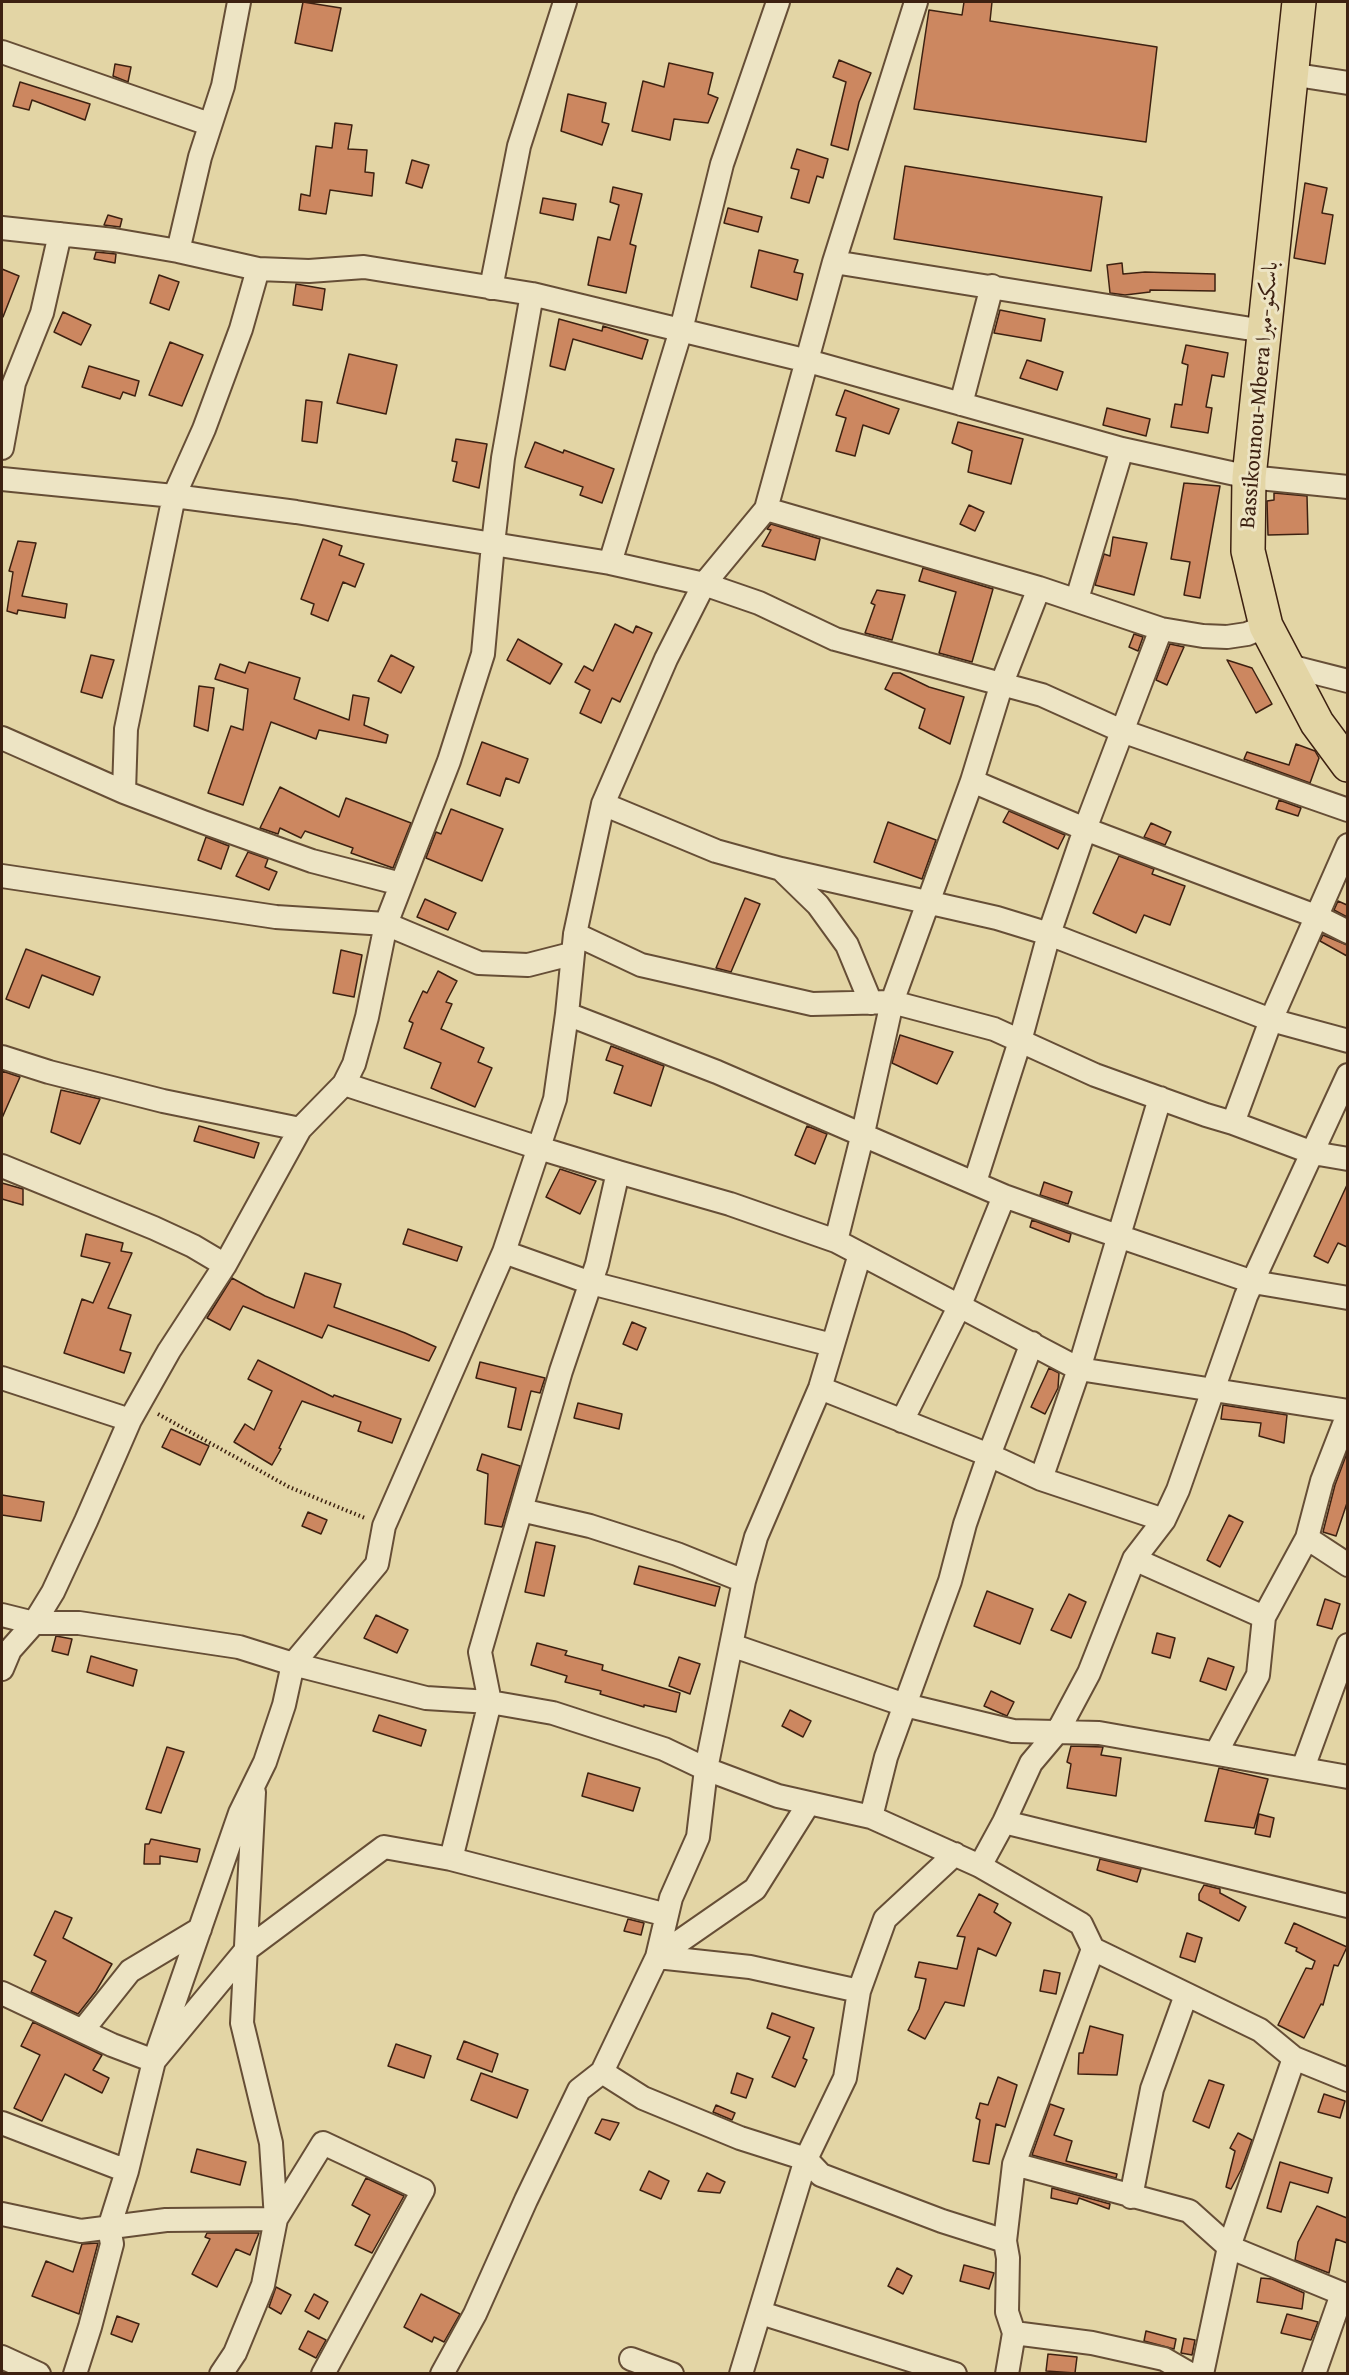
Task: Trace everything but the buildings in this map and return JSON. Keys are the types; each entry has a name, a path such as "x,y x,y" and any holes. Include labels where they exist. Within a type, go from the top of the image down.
{"main road":[{"name":"Bassikounou-Mbera باسكنو-مبرا","path":"1299,2 1249,477 1248,550 1266,626 1317,723 1347,765"}],"street":[{"path":"177,251 209,124 223,86 239,2"},
{"path":"491,288 519,146 565,2"},
{"path":"610,563 681,330 722,164 778,2"},
{"path":"75,2373 112,2244 109,2228 128,2171 154,2061 240,1813 265,1762 284,1704 293,1664 377,1564 384,1526 504,1252 555,1099 567,1014 573,944 603,804 666,659 704,584 766,509 834,262 916,2"},
{"path":"2,52 209,124"},
{"path":"1290,74 1347,83"},
{"path":"2,228 114,240 258,269 309,270 364,267 532,294 808,361 1122,449 1249,477 1347,487"},
{"path":"2,448 8,381 42,313 60,234"},
{"path":"834,262 1264,331"},
{"path":"124,792 126,729 174,496 204,429 241,329 258,269"},
{"path":"961,404 992,286"},
{"path":"2,1669 10,1650 34,1623 53,1592 134,1411 169,1351 225,1265 300,1129 344,1083 354,1064 368,1017 386,924 449,760 483,654 503,458 532,294"},
{"path":"1077,599 1122,449"},
{"path":"2,478 174,496 296,512 610,563 704,584 759,603 835,639 1042,695 1122,731 1347,810"},
{"path":"766,509 1077,599 1161,629 1203,636 1227,637 1247,634 1266,626"},
{"path":"836,1241 863,1133 882,1002 928,904 972,781 1002,683 1039,588"},
{"path":"975,1182 1020,1041 1049,934 1085,829 1161,629"},
{"path":"1285,665 1347,681"},
{"path":"2,738 124,792 312,861 401,884"},
{"path":"972,781 1085,829 1318,917 1347,932"},
{"path":"603,804 716,851 781,869 997,918 1049,934 1271,1020 1347,1041"},
{"path":"1233,1123 1271,1020 1318,917 1347,845"},
{"path":"781,869 818,906 847,945 882,1002"},
{"path":"2,876 276,917 386,924 479,963 528,965 573,944 641,965 812,1004 882,1002 994,1029 1095,1075 1313,1153 1347,1159"},
{"path":"567,1014 717,1072 863,1133 1004,1196 1253,1282 1347,1298"},
{"path":"2,1057 48,1072 163,1101 300,1129"},
{"path":"980,1866 1004,1822 1031,1763 1058,1731 1089,1673 1134,1559 1164,1520 1178,1490 1212,1388 1253,1282 1347,1075"},
{"path":"344,1083 538,1148 730,1204 836,1241 1079,1369 1212,1388 1347,1412 1322,1481 1307,1538 1264,1617 1258,1675 1216,1753"},
{"path":"1041,1479 1079,1369 1160,1098"},
{"path":"2,1167 154,1228 225,1265"},
{"path":"451,1859 490,1702 480,1652 561,1371 597,1264 618,1172"},
{"path":"902,1421 960,1305 1004,1196"},
{"path":"504,1252 591,1283 832,1345"},
{"path":"442,2373 475,2314 579,2090 602,2072 657,1957 671,1898 698,1837 706,1768 744,1581 756,1537 820,1388 860,1254"},
{"path":"871,1817 886,1757 951,1581 965,1524 1032,1344"},
{"path":"2,1378 134,1411"},
{"path":"820,1388 989,1455 1041,1479 1164,1520"},
{"path":"521,1510 590,1526 677,1554 744,1581"},
{"path":"1307,1538 1347,1565"},
{"path":"1134,1559 1264,1617"},
{"path":"2,1615 34,1623 80,1623 239,1647 293,1664 426,1698 490,1702 553,1713 664,1749 778,1796 871,1817 980,1866 1081,1924 1094,1949 1260,2030 1294,2058 1347,2080"},
{"path":"731,1645 905,1705 1013,1731 1099,1733 1347,1777"},
{"path":"1303,1768 1347,1645"},
{"path":"221,2373 236,2353 263,2285 276,2219 271,2143 242,2023 255,1784"},
{"path":"657,1957 755,1889 809,1803"},
{"path":"1004,1822 1347,1906"},
{"path":"154,2061 246,1950 384,1847 451,1859 667,1915"},
{"path":"741,2373 806,2159 845,2078 859,1991 885,1919 955,1854"},
{"path":"83,2030 130,1971 200,1929"},
{"path":"1007,2373 1014,2334 1007,2312 1008,2258 1005,2241 1014,2164 1094,1949"},
{"path":"657,1957 750,1967 859,1991"},
{"path":"2,1994 112,2045 154,2061"},
{"path":"1131,2197 1152,2089 1185,1995"},
{"path":"1202,2373 1229,2247 1294,2058"},
{"path":"602,2072 643,2098 740,2138 806,2159 821,2175 942,2221 1005,2241"},
{"path":"2,2122 128,2171"},
{"path":"276,2219 323,2143 423,2190 323,2373"},
{"path":"1014,2164 1189,2211 1229,2247 1345,2295 1314,2373"},
{"path":"2,2214 81,2231 166,2220 276,2219"},
{"path":"760,2313 955,2373"},
{"path":"1014,2334 1092,2343 1143,2354 1164,2359 1190,2373"},
{"path":"2,2357 39,2373"},
{"path":"631,2359 672,2373"}],"path":[{"path":"134,1411 289,1487 384,1526"}]}
